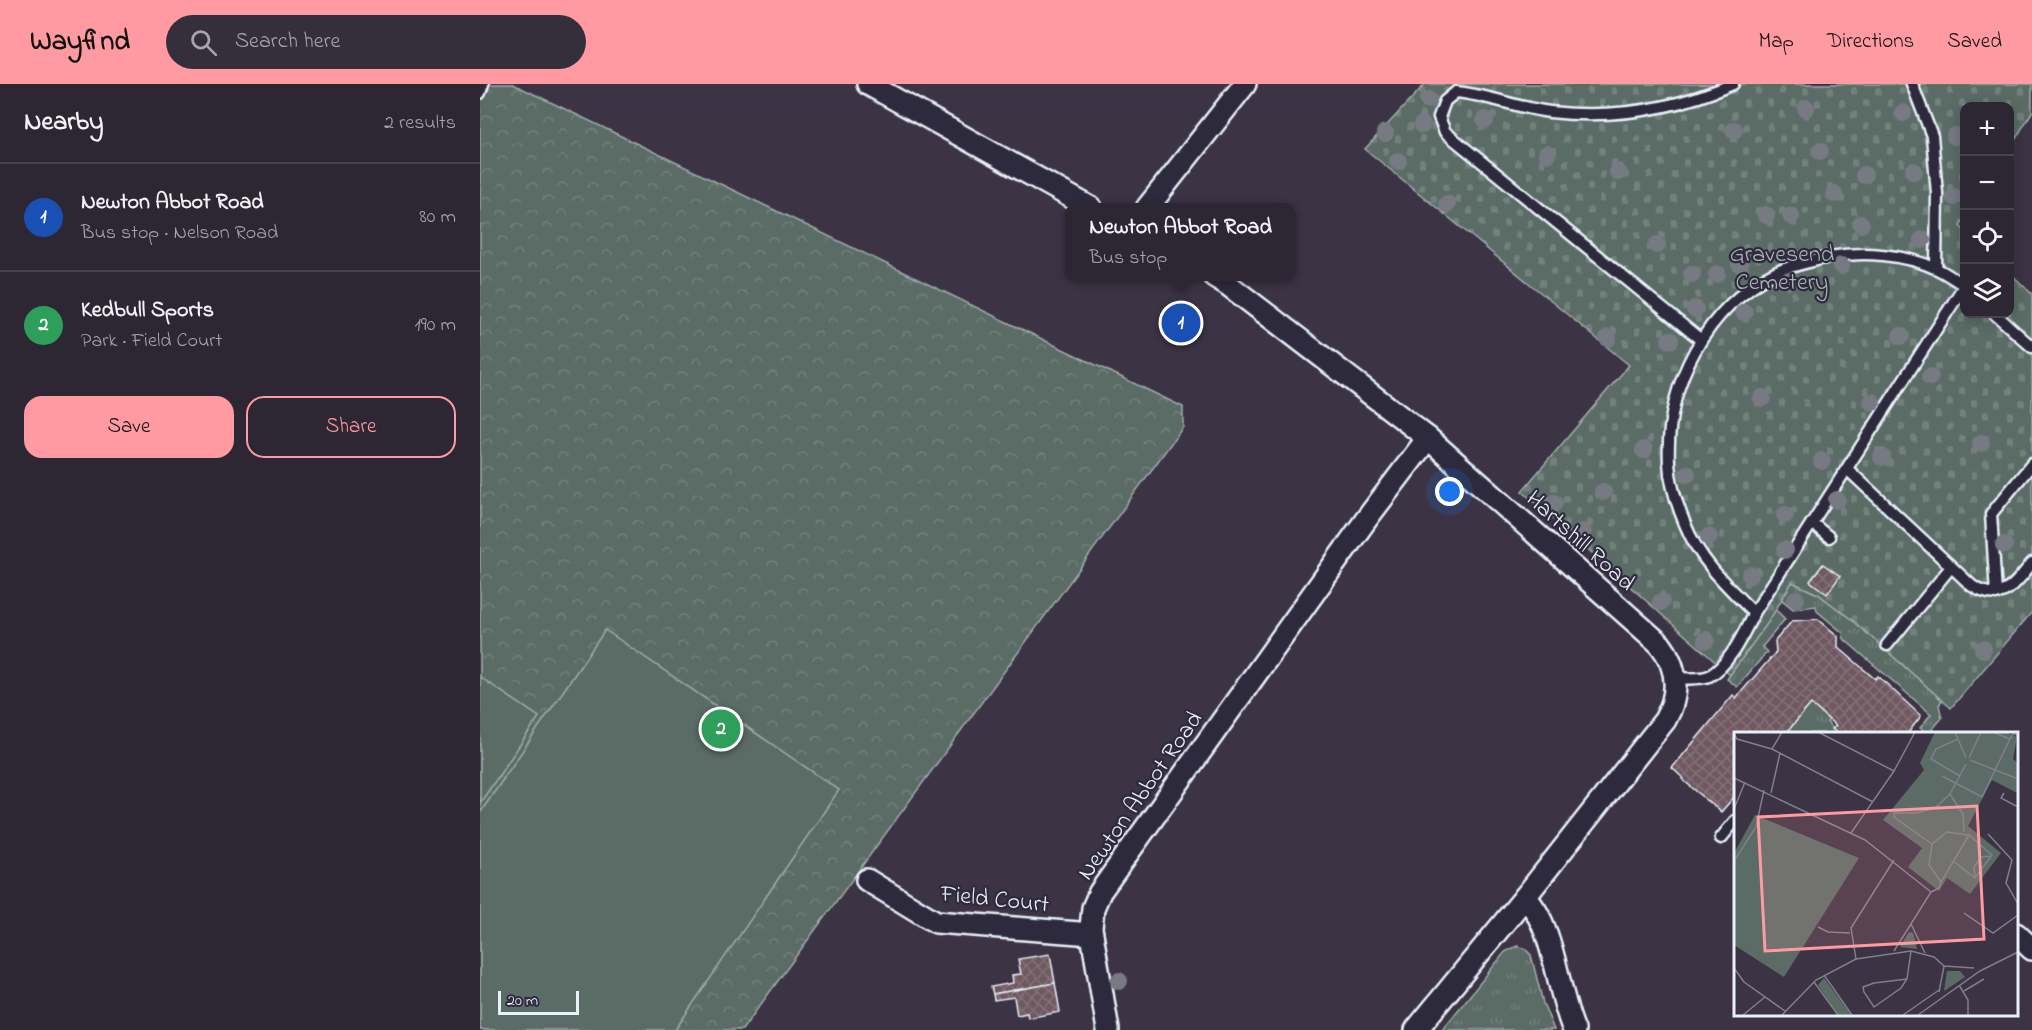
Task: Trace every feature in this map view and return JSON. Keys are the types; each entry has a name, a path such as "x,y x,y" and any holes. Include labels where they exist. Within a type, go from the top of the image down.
{"street":[{"path":"868,84 1084,203"},
{"path":"1150,203 1245,84"},
{"name":"Hartshill Road","path":"1222,281 1428,438 1660,644 1670,659 1675,678 1673,703 1665,720 1416,1030"},
{"name":"Newton Abbot Road","path":"1108,1030 1092,934 1093,908 1103,886 1368,517 1428,438"},
{"name":"Field Court","path":"867,880 936,922 1092,934"},
{"path":"1525,897 1536,908 1542,920 1563,1001 1574,1030"},
{"path":"2017,935 2032,949"}],"lane":[{"path":"480,93 483,84"},
{"path":"1701,340 1445,132 1439,117 1445,101 1456,92 1548,112 1599,114 1648,110 1703,97 1733,84"},
{"path":"1912,84 1932,136 1937,193 1936,268"},
{"path":"1754,613 1710,567 1695,545 1685,525 1672,484 1669,442 1677,391 1683,371 1701,340 1724,311 1750,288 1778,272 1812,261 1849,254 1881,255 1911,260 1936,268 1960,283"},
{"path":"1675,678 1708,677 1720,667 1732,651 1754,613 1960,292"},
{"path":"1999,318 2032,347"},
{"path":"1996,594 1991,514 2032,464"},
{"path":"1847,469 1972,586 1988,594 1996,594 2012,587 2032,563"},
{"path":"1812,523 1829,537"},
{"path":"1887,645 1951,567"},
{"path":"1721,837 1734,822"}],"green space":[{"path":"480,84 513,84 1183,407 1183,427 742,1030 480,1030"},
{"name":"Gravesend Cemetery","path":"1425,84 2032,84 2032,112 2014,141 2014,102 1960,102 1960,318 2014,318 2014,277 2032,294 2032,612 1951,708 1851,619 1818,594 1792,582 1769,621 1730,675 1522,491 1629,365 1365,149"},
{"path":"1792,582 1818,594 1851,619 1942,700 1939,705 1942,718 1930,732 1920,728 1931,714 1844,639 1843,633 1817,611 1816,606 1793,609 1781,599"},
{"path":"1775,609 1785,619 1762,647 1767,652 1737,687 1727,679"},
{"path":"605,630 839,790 675,1030 480,1030 480,813"},
{"path":"480,677 539,717 480,803"},
{"path":"1811,704 1829,720 1827,722 1836,732 1787,732"},
{"path":"1517,946 1525,949 1531,955 1543,1003 1554,1030 1442,1030 1505,952"}],"building":[{"path":"1823,564 1840,576 1827,594 1810,581"},
{"path":"1818,619 1838,636 1838,647 1875,679 1878,676 1921,716 1909,732 1836,732 1832,729 1836,726 1811,704 1787,732 1734,732 1734,797 1721,812 1672,768 1733,695 1736,698 1776,652 1775,641 1792,621"},
{"path":"1050,954 1055,983 993,994 991,987 1013,983 1012,975 1021,974 1018,959"},
{"path":"1055,983 1060,1012 1028,1018 1027,1013 1017,1015 1014,997 994,1000 993,994"}],"place":[{"name":"Newton Abbot Road","path":"1181,323"},
{"name":"Kedbull Sports","path":"721,729"}]}
